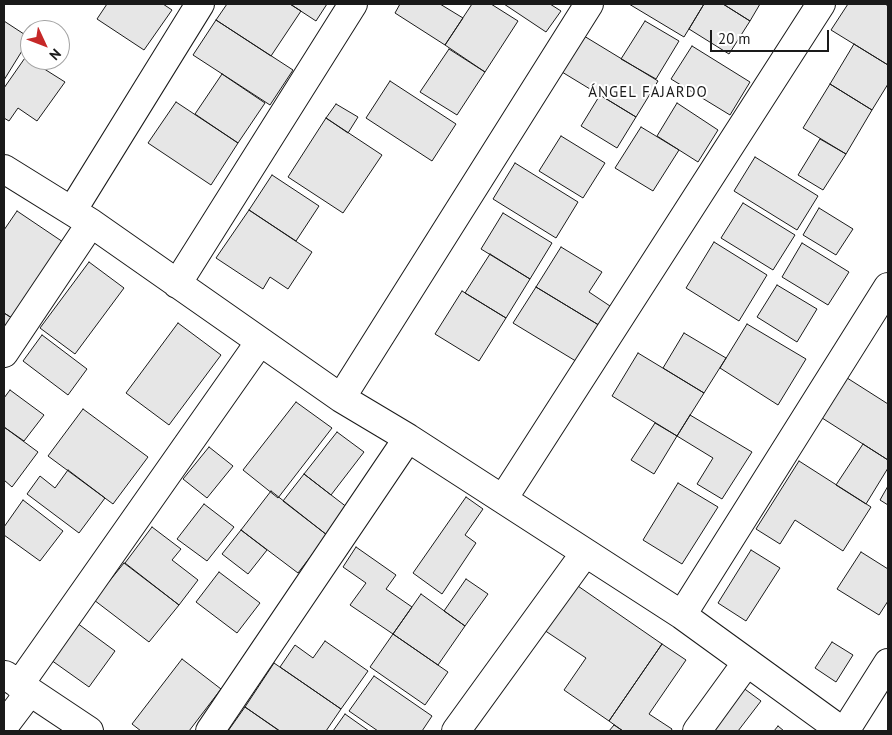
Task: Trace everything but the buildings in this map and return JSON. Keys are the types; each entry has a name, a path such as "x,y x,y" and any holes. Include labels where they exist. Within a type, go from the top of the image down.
{"street":[{"path":"4,353 200,4"},
{"path":"177,284 353,4"},
{"path":"341,398 589,4"},
{"path":"503,499 821,4"},
{"path":"4,169 81,217 258,343 341,398 408,438 682,614 843,731 888,663"},
{"path":"682,614 888,288"},
{"path":"4,726 17,684 258,343"},
{"path":"210,731 408,438"},
{"path":"456,731 585,553"},
{"path":"697,731 747,662"},
{"path":"17,684 89,731"}],"district":[{"name":"ÁNGEL FAJARDO","path":"648,93"}]}
